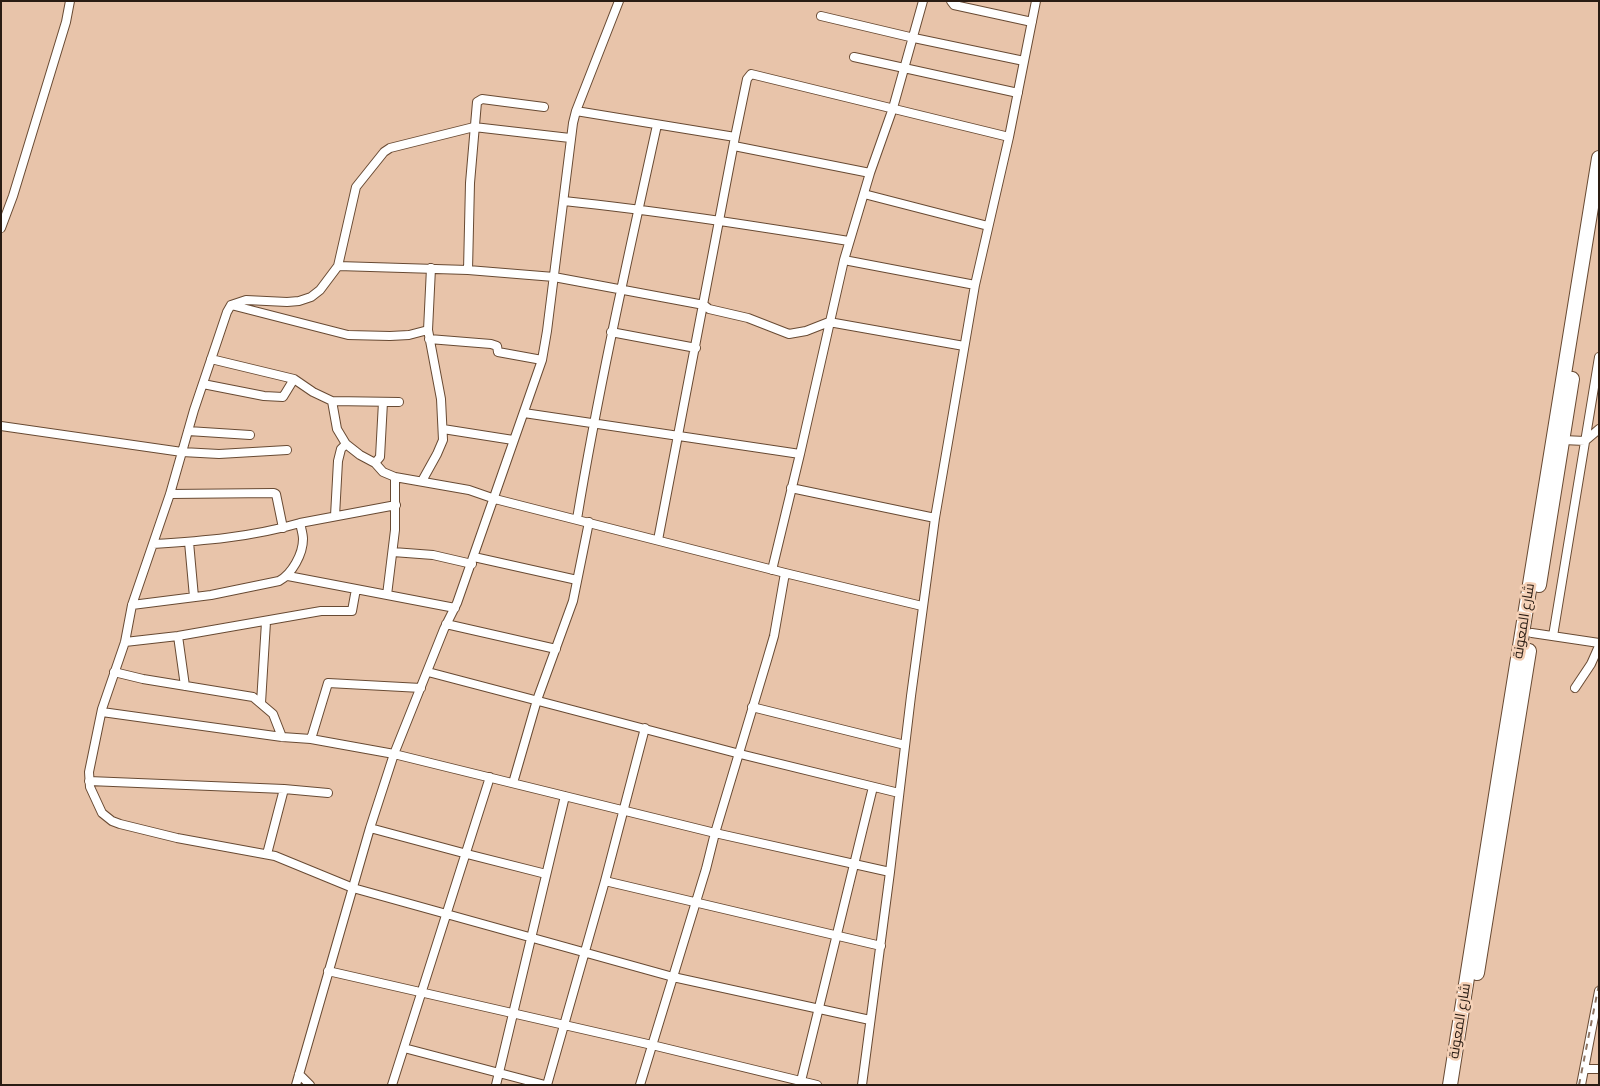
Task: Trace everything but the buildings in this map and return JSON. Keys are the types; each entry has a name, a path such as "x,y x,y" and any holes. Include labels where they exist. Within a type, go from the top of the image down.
{"highway":[{"name":"شارع المعونة","path":"1450,1085 1498,776 1526,614 1546,477 1578,295 1599,158"},
{"name":"شارع المعونة","path":"1459,1085 1599,215"}],"street":[{"path":"1,228 13,196 63,31 70,1"},
{"path":"296,1085 370,828 394,754 446,624 455,608 495,499 542,360 564,200 570,138 576,111 619,1"},
{"path":"772,570 849,241 893,108 923,1"},
{"path":"952,1 954,5 1032,22"},
{"path":"862,1085 881,946 922,606 936,518 975,285 1009,137 1036,1"},
{"path":"821,16 1024,61"},
{"path":"854,57 1018,93"},
{"path":"658,540 734,142 747,79 751,74 1009,137"},
{"path":"468,270 470,183 478,100 544,107"},
{"path":"576,111 657,125 870,173"},
{"path":"577,519 611,332 657,125"},
{"path":"570,138 474,127 390,148 380,155 356,188 338,266 320,290 299,301 287,302 252,299 231,305 211,359 170,494 132,605 125,642 102,712 89,772 89,781 98,807 105,817 112,821 177,838 267,854 292,862 353,888 673,977 870,1020"},
{"path":"864,194 988,226"},
{"path":"564,200 638,208 849,241"},
{"path":"844,260 975,285"},
{"path":"338,266 431,268 554,277 704,305 709,309 748,318 788,334 806,331 829,322 964,346"},
{"path":"422,481 443,440 438,382 428,330 431,268"},
{"path":"231,305 348,335 409,335 428,330"},
{"path":"611,332 696,348"},
{"path":"429,339 491,344 497,346 498,352 542,360"},
{"path":"1553,636 1599,358"},
{"path":"211,359 294,379 313,392 332,401 399,402"},
{"path":"203,384 264,396 283,397 294,379"},
{"path":"332,401 337,429 346,444 360,455 375,463 383,472 395,477 469,490 495,499 772,570 922,606"},
{"path":"375,463 380,457 383,402"},
{"path":"524,413 800,454"},
{"path":"1,426 182,452 220,454 287,450"},
{"path":"443,428 514,440"},
{"path":"1563,440 1585,441 1599,429"},
{"path":"188,431 250,435"},
{"path":"335,516 338,461 341,449 346,444"},
{"path":"387,595 393,552 396,505 395,477"},
{"path":"791,488 936,518"},
{"path":"170,494 274,493 276,494 284,528"},
{"path":"153,544 243,536 396,505"},
{"path":"513,783 537,700 573,601 588,522"},
{"path":"132,605 194,597 274,583 288,576 293,568 302,546 300,523"},
{"path":"189,542 194,597"},
{"path":"393,552 473,560 577,580"},
{"path":"640,1085 774,636 785,573"},
{"path":"288,576 455,608"},
{"path":"125,642 178,636 322,611 352,611 356,589"},
{"path":"261,703 266,622"},
{"path":"446,624 556,650"},
{"path":"1532,633 1599,644 1590,664 1575,688"},
{"path":"178,636 185,686"},
{"path":"114,672 143,679 249,696 261,703 273,714 282,737"},
{"path":"428,672 740,754 899,793"},
{"path":"311,739 328,683 421,688"},
{"path":"752,707 905,746"},
{"path":"102,712 282,737 311,739 394,754 716,833 890,872"},
{"path":"404,1048 546,1085 605,880 645,728"},
{"path":"392,1085 490,778"},
{"path":"89,781 284,789 328,793"},
{"path":"800,1083 873,787"},
{"path":"267,854 284,789"},
{"path":"496,1085 565,796"},
{"path":"370,828 546,874"},
{"path":"605,880 881,946"},
{"path":"328,971 652,1045 800,1083 817,1085"},
{"path":"1580,1085 1599,991"},
{"path":"1584,1069 1599,1069"},
{"path":"299,1074 310,1085"}],"railway":[{"path":"1579,1085 1599,984"}]}
